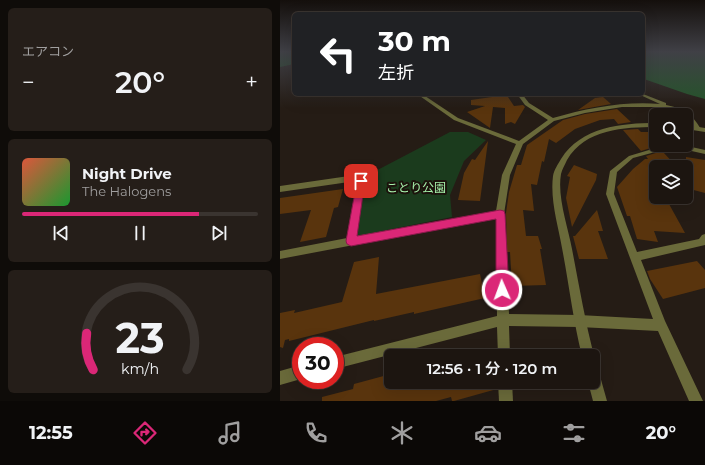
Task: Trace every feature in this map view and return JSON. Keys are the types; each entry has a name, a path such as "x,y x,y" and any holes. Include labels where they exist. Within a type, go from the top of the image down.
{"street":[{"path":"422,96 456,119 520,143"},
{"path":"521,96 527,104 552,120"},
{"path":"645,96 686,114 698,129"},
{"path":"504,349 500,214 506,175 520,143 552,120 584,111 606,107 635,105 668,106"},
{"path":"586,349 579,321 559,202 557,175 565,155 576,143 588,136 605,129 621,126 649,125"},
{"path":"693,128 705,130"},
{"path":"696,401 662,325 610,194 614,171 632,157 659,149 687,148 705,152"},
{"path":"280,189 349,179 361,181 351,241"},
{"path":"280,254 500,214"},
{"path":"635,257 702,242 705,238"},
{"path":"344,362 503,320 579,321 662,325"},
{"path":"280,378 292,375"},
{"path":"505,389 506,401"},
{"path":"597,389 600,401"}],"green space":[{"path":"645,71 705,71 705,99 645,79"},
{"name":"ことり公園","path":"450,132 468,132 486,140 464,161 450,195 452,217 357,236 366,176"}],"building":[{"path":"507,96 514,106 523,105 525,107 515,124 511,122 505,124 505,108 493,107 490,128 467,112 485,106 471,105 471,100"},
{"path":"603,97 611,104 578,110 595,98"},
{"path":"617,109 631,122 618,124 614,119 600,120 575,129 556,143 549,139 544,162 542,161 537,185 531,184 534,211 523,210 526,236 538,236 542,249 540,249 546,285 512,286 510,252 507,252 506,213 509,192 517,165 521,165 527,145 563,120 585,114"},
{"path":"638,129 641,132 649,132 649,148 641,151 623,130"},
{"path":"488,141 480,201 458,200 464,173 472,159 475,160"},
{"path":"663,152 670,160 649,160 649,204 669,204 685,233 654,231 658,242 637,239 630,216 627,216 617,187 633,169 645,159 648,159 646,156"},
{"path":"686,157 705,160 705,193 693,190 693,160 686,160"},
{"path":"574,165 597,174 596,180 572,227 566,198 570,177 567,176"},
{"path":"343,189 338,207 334,208 326,237 300,242 311,210 280,214 280,198"},
{"path":"597,210 603,231 598,231 608,259 579,259 573,236 575,236"},
{"path":"379,257 376,294 480,274 485,298 414,314 414,312 374,320 305,337 292,337 292,340 285,340 283,348 280,347 280,313 295,310 294,313 342,302 354,262"},
{"path":"697,261 705,270 705,288 663,299 650,279 647,271"},
{"path":"384,376 384,389 497,389 454,401 452,401 451,397 436,401 322,401 322,397 353,389 354,384"}],"route":[{"path":"361,181 351,241 500,214 502,290"}]}
